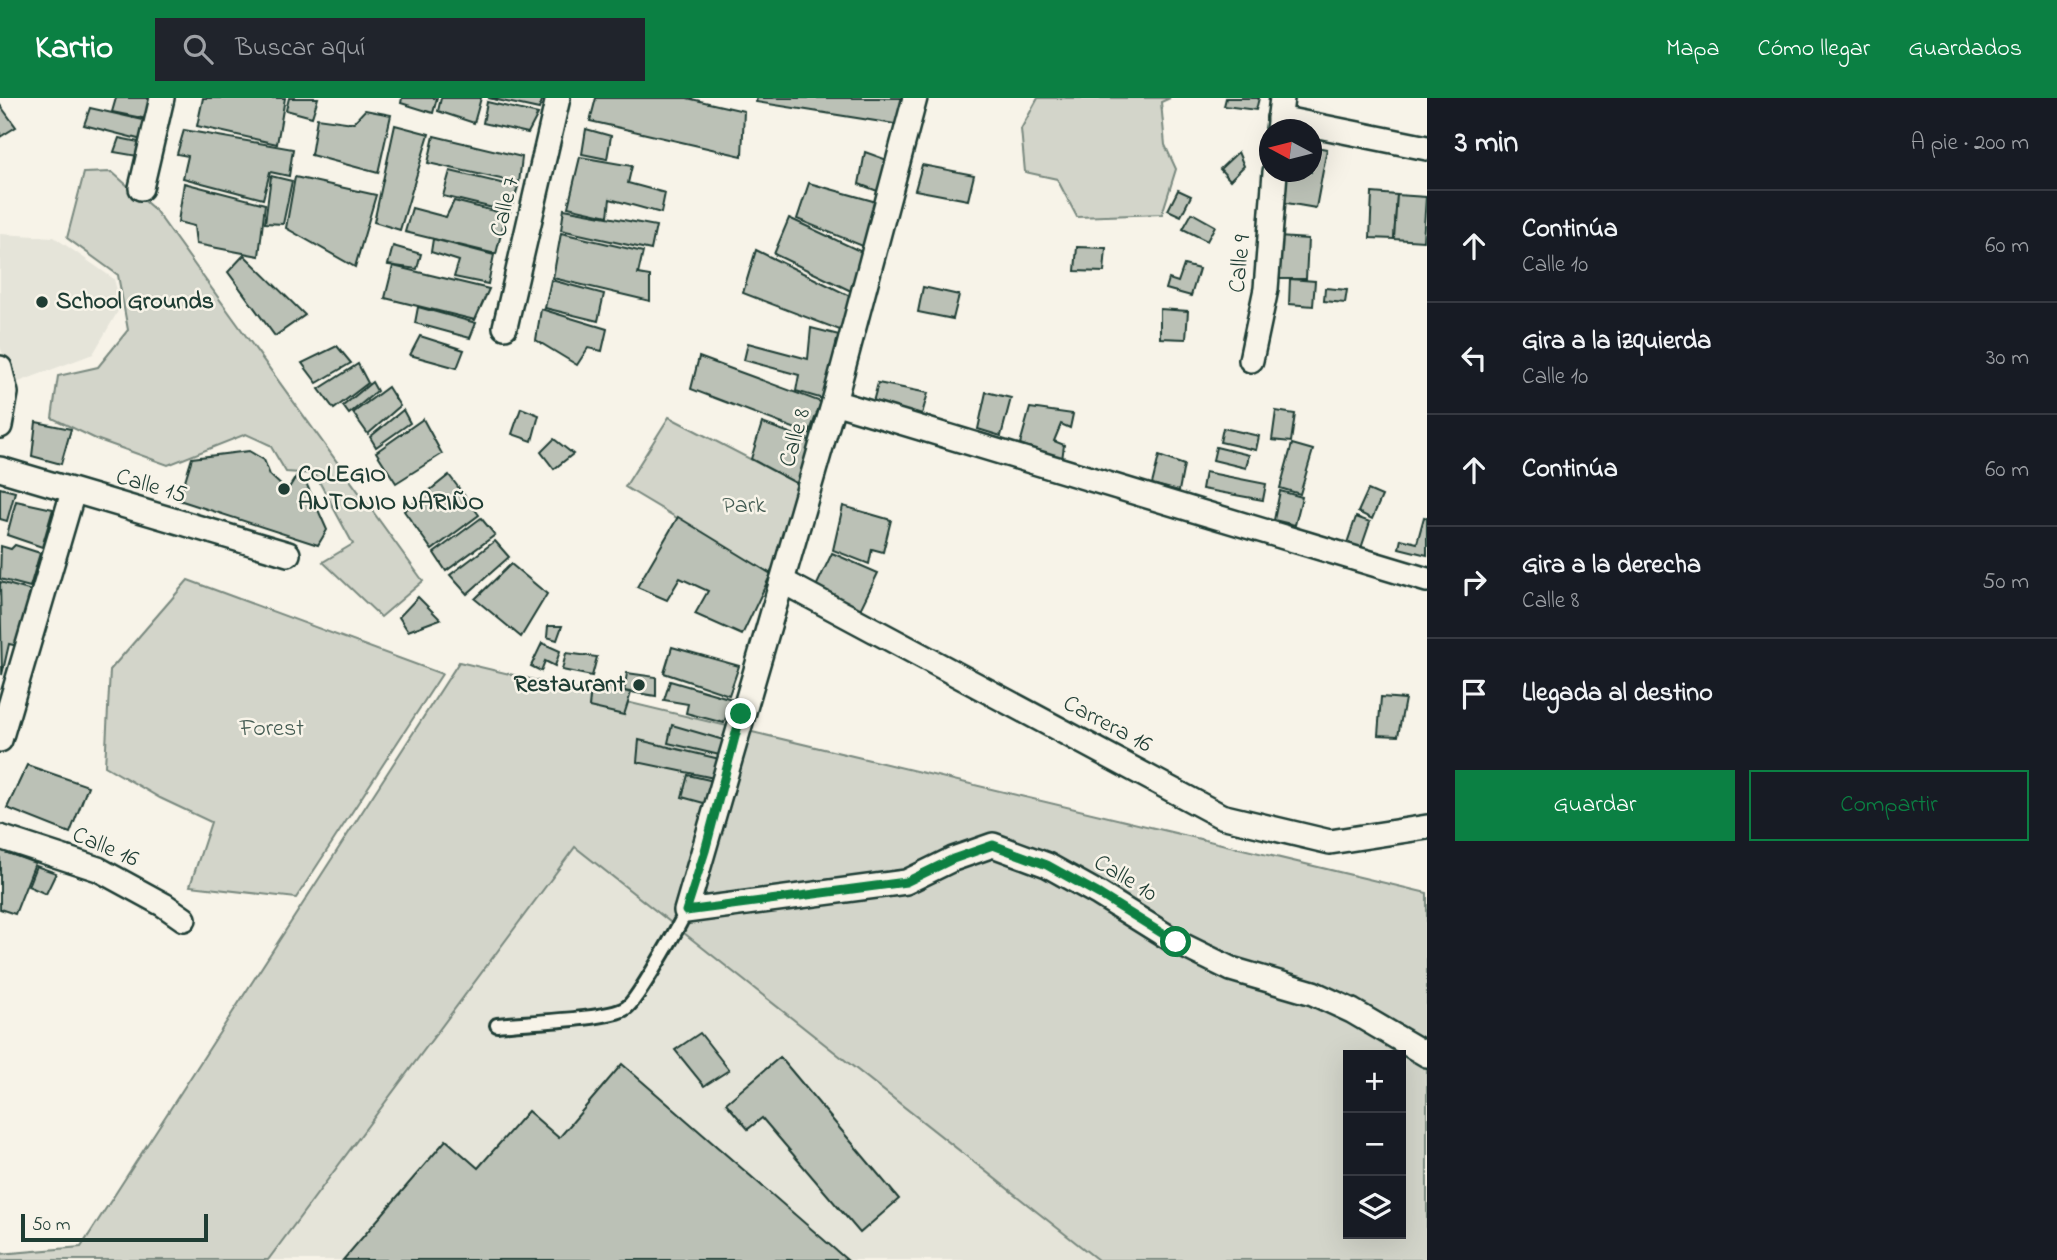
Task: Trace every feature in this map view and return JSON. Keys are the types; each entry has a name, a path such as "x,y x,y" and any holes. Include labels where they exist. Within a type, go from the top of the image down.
{"street":[{"path":"141,188 162,98"},
{"name":"Calle 7","path":"505,327 558,98"},
{"name":"Calle 8","path":"686,911 705,851 741,714 834,402 915,98"},
{"path":"1279,115 1427,148"},
{"name":"Calle 9","path":"1251,360 1266,289 1274,182"},
{"path":"0,368 6,393 0,426"},
{"path":"834,402 1427,580"},
{"name":"Calle 15","path":"0,469 288,554"},
{"path":"0,740 73,492"},
{"name":"Carrera 16","path":"782,581 1221,816 1330,842 1427,826"},
{"name":"Calle 16","path":"0,837 98,869 184,919"},
{"name":"Calle 10","path":"686,911 906,882 953,859 993,845 1020,853 1068,876 1176,942 1230,969 1313,993 1352,1011 1427,1055"}],"lane":[{"path":"497,1025 609,1014 628,1007 678,929 686,911"}],"shaded area":[{"path":"0,234 54,237 114,279 121,306 93,354 16,383 0,347"},
{"path":"575,847 1098,1260 268,1260"}],"green space":[{"path":"1038,98 1170,98 1161,102 1165,145 1176,169 1162,214 1077,217 1057,179 1025,172 1021,129"},
{"path":"112,172 155,210 423,581 381,617 323,562 353,544 315,474 286,472 270,445 246,434 168,465 96,439 52,418 58,376 98,367 128,330 118,275 67,238 84,173"},
{"name":"Park","path":"669,417 798,484 771,574 625,487"},
{"name":"Forest","path":"188,580 442,674 296,898 190,886 211,822 160,798 105,766 110,670"},
{"path":"459,662 1427,893 1427,1260 1098,1260 575,847 268,1260 0,1260 0,1254 81,1247"}],"building":[{"path":"116,98 157,98 152,120 112,112"},
{"path":"203,98 285,98 277,144 197,126"},
{"path":"289,98 318,98 312,117 286,110"},
{"path":"402,98 437,98 433,113 401,103"},
{"path":"441,98 481,98 474,123 438,111"},
{"path":"488,98 543,98 539,109"},
{"path":"596,98 687,98 744,111 742,156 590,121"},
{"path":"757,98 905,98 901,125 756,102"},
{"path":"1226,98 1259,98 1256,110 1224,106"},
{"path":"487,102 538,114 528,133 483,123"},
{"path":"0,105 16,127 0,137"},
{"path":"90,108 152,122 146,141 84,125"},
{"path":"365,110 391,115 378,173 311,155 317,118 353,123"},
{"path":"395,125 429,134 400,230 374,222"},
{"path":"586,129 611,136 607,159 582,154"},
{"path":"184,130 293,149 289,176 270,172 263,199 183,178 188,156 177,154"},
{"path":"434,136 522,157 519,183 428,163"},
{"path":"119,138 148,144 143,157 114,152"},
{"path":"1322,148 1327,149 1322,176"},
{"path":"865,152 890,161 880,192 859,184"},
{"path":"1238,152 1244,166 1230,180 1220,169"},
{"path":"580,157 632,166 628,183 665,193 661,213 610,199 608,216 568,207"},
{"path":"922,165 974,175 968,200 915,190"},
{"path":"450,171 518,187 510,212 443,196"},
{"path":"271,176 292,181 283,224 265,223"},
{"path":"295,177 376,195 355,267 286,228"},
{"path":"1278,182 1321,182 1316,208 1275,201"},
{"path":"184,183 265,204 259,256 196,244 194,226 178,222"},
{"path":"809,183 880,203 865,247 797,219"},
{"path":"1178,190 1191,196 1181,216 1168,210"},
{"path":"1372,193 1397,195 1394,239 1370,238"},
{"path":"1397,195 1426,197 1423,241 1394,239"},
{"path":"454,201 506,214 496,254 405,232 412,208 446,217"},
{"path":"564,209 656,226 651,250 561,230"},
{"path":"1192,213 1215,226 1207,241 1183,229"},
{"path":"789,218 862,252 851,291 774,254"},
{"path":"561,233 643,252 638,274 650,276 650,301 553,278"},
{"path":"1278,237 1308,239 1306,279 1275,279"},
{"path":"433,239 494,255 488,284 454,277 459,261 431,252"},
{"path":"393,246 421,254 417,269 388,265"},
{"path":"1077,247 1106,248 1104,272 1075,271"},
{"path":"756,250 856,299 845,332 743,293"},
{"path":"244,255 305,315 275,336 228,272"},
{"path":"1184,265 1199,269 1191,296 1166,289 1169,279 1178,282"},
{"path":"393,266 489,289 475,320 385,298"},
{"path":"1290,279 1315,281 1313,306 1289,304"},
{"path":"551,280 604,294 598,321 545,308"},
{"path":"923,287 959,295 953,319 918,312"},
{"path":"1325,288 1347,290 1345,303 1324,301"},
{"path":"418,307 476,323 470,338 415,323"},
{"path":"541,309 607,329 602,351 588,348 577,365 536,340"},
{"path":"1160,309 1188,311 1186,339 1160,338"},
{"path":"811,328 843,336 823,399 796,391 799,375 744,360 748,343 808,359"},
{"path":"420,336 464,350 457,368 410,355"},
{"path":"337,346 351,363 317,383 302,363"},
{"path":"699,357 821,402 809,434 691,389"},
{"path":"358,364 368,383 334,409 319,389"},
{"path":"372,382 377,391 349,414 343,406"},
{"path":"878,383 928,393 922,414 916,412 910,434 867,425"},
{"path":"388,387 400,406 368,434 353,413"},
{"path":"986,392 1011,398 1001,436 978,429"},
{"path":"521,408 539,415 532,441 512,434"},
{"path":"1030,408 1073,414 1070,428 1061,424 1054,441 1064,445 1062,460 1020,444"},
{"path":"403,410 410,423 376,447 370,437"},
{"path":"1276,411 1295,414 1291,442 1272,440"},
{"path":"423,419 442,454 396,483 376,452"},
{"path":"36,422 71,429 61,464 32,456"},
{"path":"762,423 815,442 798,484 751,459"},
{"path":"1223,428 1259,436 1256,450 1220,442"},
{"path":"554,439 573,454 554,469 541,452"},
{"path":"1292,444 1313,450 1300,494 1280,488"},
{"path":"1216,447 1249,455 1246,468 1213,460"},
{"path":"249,451 264,460 270,475 287,491 297,475 307,485 327,530 318,545 179,500 192,458"},
{"path":"1159,456 1184,465 1179,491 1152,484"},
{"path":"1205,472 1266,484 1263,500 1202,489"},
{"path":"449,475 479,515 432,550 404,511"},
{"path":"0,488 15,492 7,521 0,519"},
{"path":"1368,490 1382,496 1372,519 1358,512"},
{"path":"1280,491 1302,497 1295,525 1274,520"},
{"path":"16,501 53,509 42,547 7,535"},
{"path":"843,506 891,520 883,552 872,549 869,564 833,550"},
{"path":"678,517 771,574 742,635 695,614 708,591 680,578 667,600 637,587"},
{"path":"1356,517 1370,522 1359,554 1345,549"},
{"path":"1424,517 1427,518 1427,555 1399,548 1401,539 1417,543"},
{"path":"481,518 495,535 446,571 434,553"},
{"path":"495,541 509,557 467,594 450,575"},
{"path":"15,545 40,553 30,587 0,579 1,546 11,549"},
{"path":"832,553 878,573 857,616 813,593"},
{"path":"511,564 547,594 521,637 475,599"},
{"path":"0,582 32,591 18,646 9,644 2,675"},
{"path":"418,597 440,619 408,631 399,617"},
{"path":"548,626 562,626 557,640 547,637"},
{"path":"542,643 560,651 555,666 545,661 541,671 531,666"},
{"path":"672,647 739,666 729,695 664,673"},
{"path":"566,653 597,657 592,676 562,670"},
{"path":"627,673 656,677 656,696 624,691"},
{"path":"670,681 732,699 724,723 686,713 688,704 664,700"},
{"path":"599,684 631,693 624,715 589,707 591,688 597,690"},
{"path":"1381,697 1405,699 1398,736 1378,735"},
{"path":"672,725 727,741 724,756 668,743"},
{"path":"639,740 724,760 719,779 637,762"},
{"path":"27,765 88,786 70,833 7,808"},
{"path":"688,775 718,782 711,805 682,797"},
{"path":"0,850 35,863 15,914 0,909"},
{"path":"36,866 56,873 46,894 28,886"},
{"path":"700,1033 729,1070 704,1086 675,1050"},
{"path":"780,1057 899,1199 860,1233 762,1118 748,1129 726,1103"},
{"path":"622,1064 847,1260 343,1260 446,1140 478,1168 528,1111 559,1138"}],"place":[{"name":"School Grounds","path":"42,302"},
{"name":"COLEGIO ANTONIO NARIÑO","path":"284,489"},
{"name":"Restaurant","path":"639,685"}],"route":[{"path":"741,714 705,851 686,911 906,882 953,859 993,845 1047,865 1176,942"}]}
